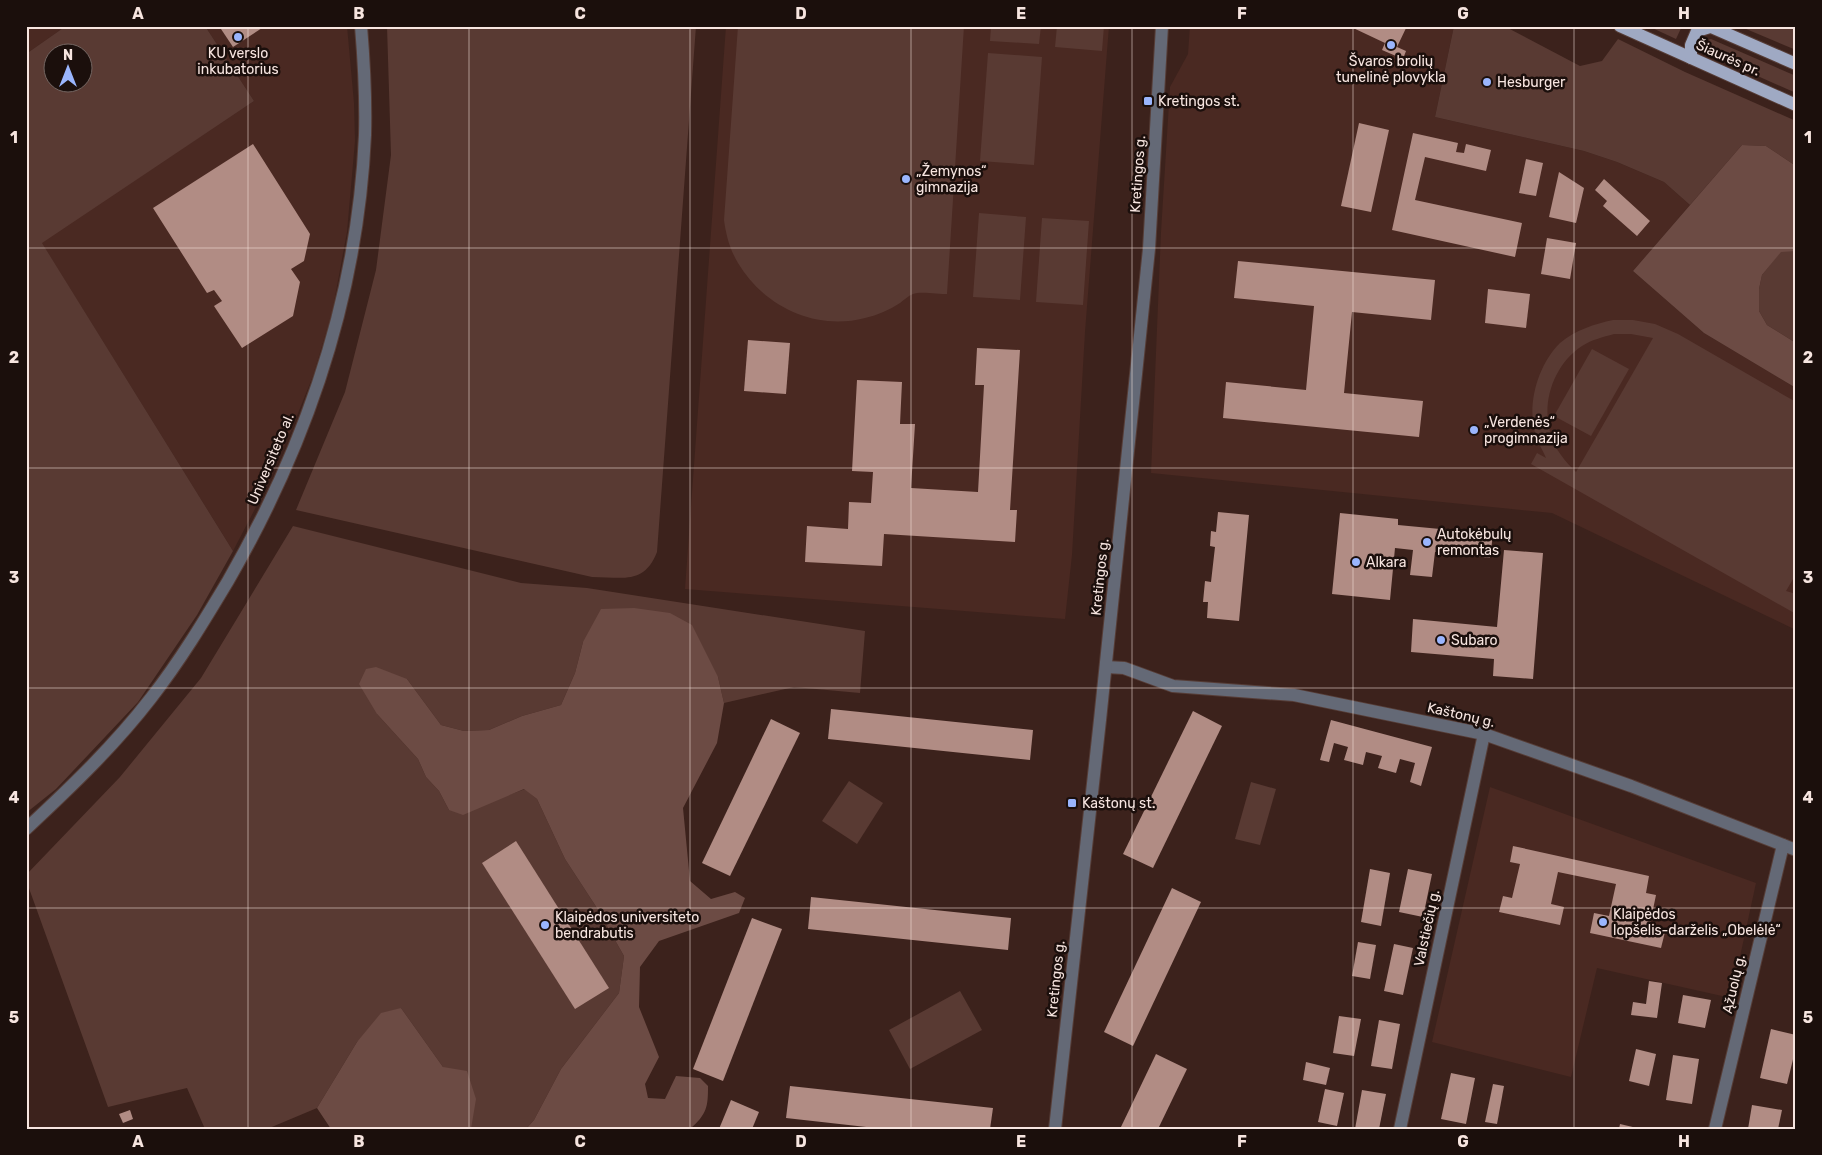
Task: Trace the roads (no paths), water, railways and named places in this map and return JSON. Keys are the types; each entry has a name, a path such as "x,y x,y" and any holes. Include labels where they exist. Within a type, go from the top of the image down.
{"main road":[{"name":"Šiaurės pr.","path":"1620,26 1796,105"},
{"name":"Šiaurės pr.","path":"1710,26 1796,64"},
{"path":"1691,58 1691,45 1697,32 1710,26"}],"street":[{"name":"Universiteto al.","path":"26,829 104,755 162,683 199,630 240,560 292,454 332,342 350,266 363,167 365,134 361,26"},
{"name":"Kretingos g.","path":"1055,1129 1106,667 1149,249 1162,26"},
{"name":"Kaštonų g.","path":"1106,667 1124,668 1173,686 1294,695 1484,734 1631,786 1796,850"},
{"name":"Valstiečių g.","path":"1400,1129 1484,734"},
{"name":"Ąžuolų g.","path":"1715,1129 1783,846"}],"place":[{"name":"KU verslo inkubatorius","path":"238,37"},
{"name":"Švaros brolių tunelinė plovykla","path":"1391,45"},
{"name":"Hesburger","path":"1487,82"},
{"name":"Kretingos st.","path":"1148,101"},
{"name":"„Žemynos“ gimnazija","path":"906,179"},
{"name":"„Verdenės“ progimnazija","path":"1474,430"},
{"name":"Autokėbulų remontas","path":"1427,542"},
{"name":"Alkara","path":"1356,562"},
{"name":"Subaro","path":"1441,640"},
{"name":"Kaštonų st.","path":"1072,803"},
{"name":"Klaipėdos lopšelis-darželis „Obelėlė“","path":"1603,922"},
{"name":"Klaipėdos universiteto bendrabutis","path":"545,925"}]}
